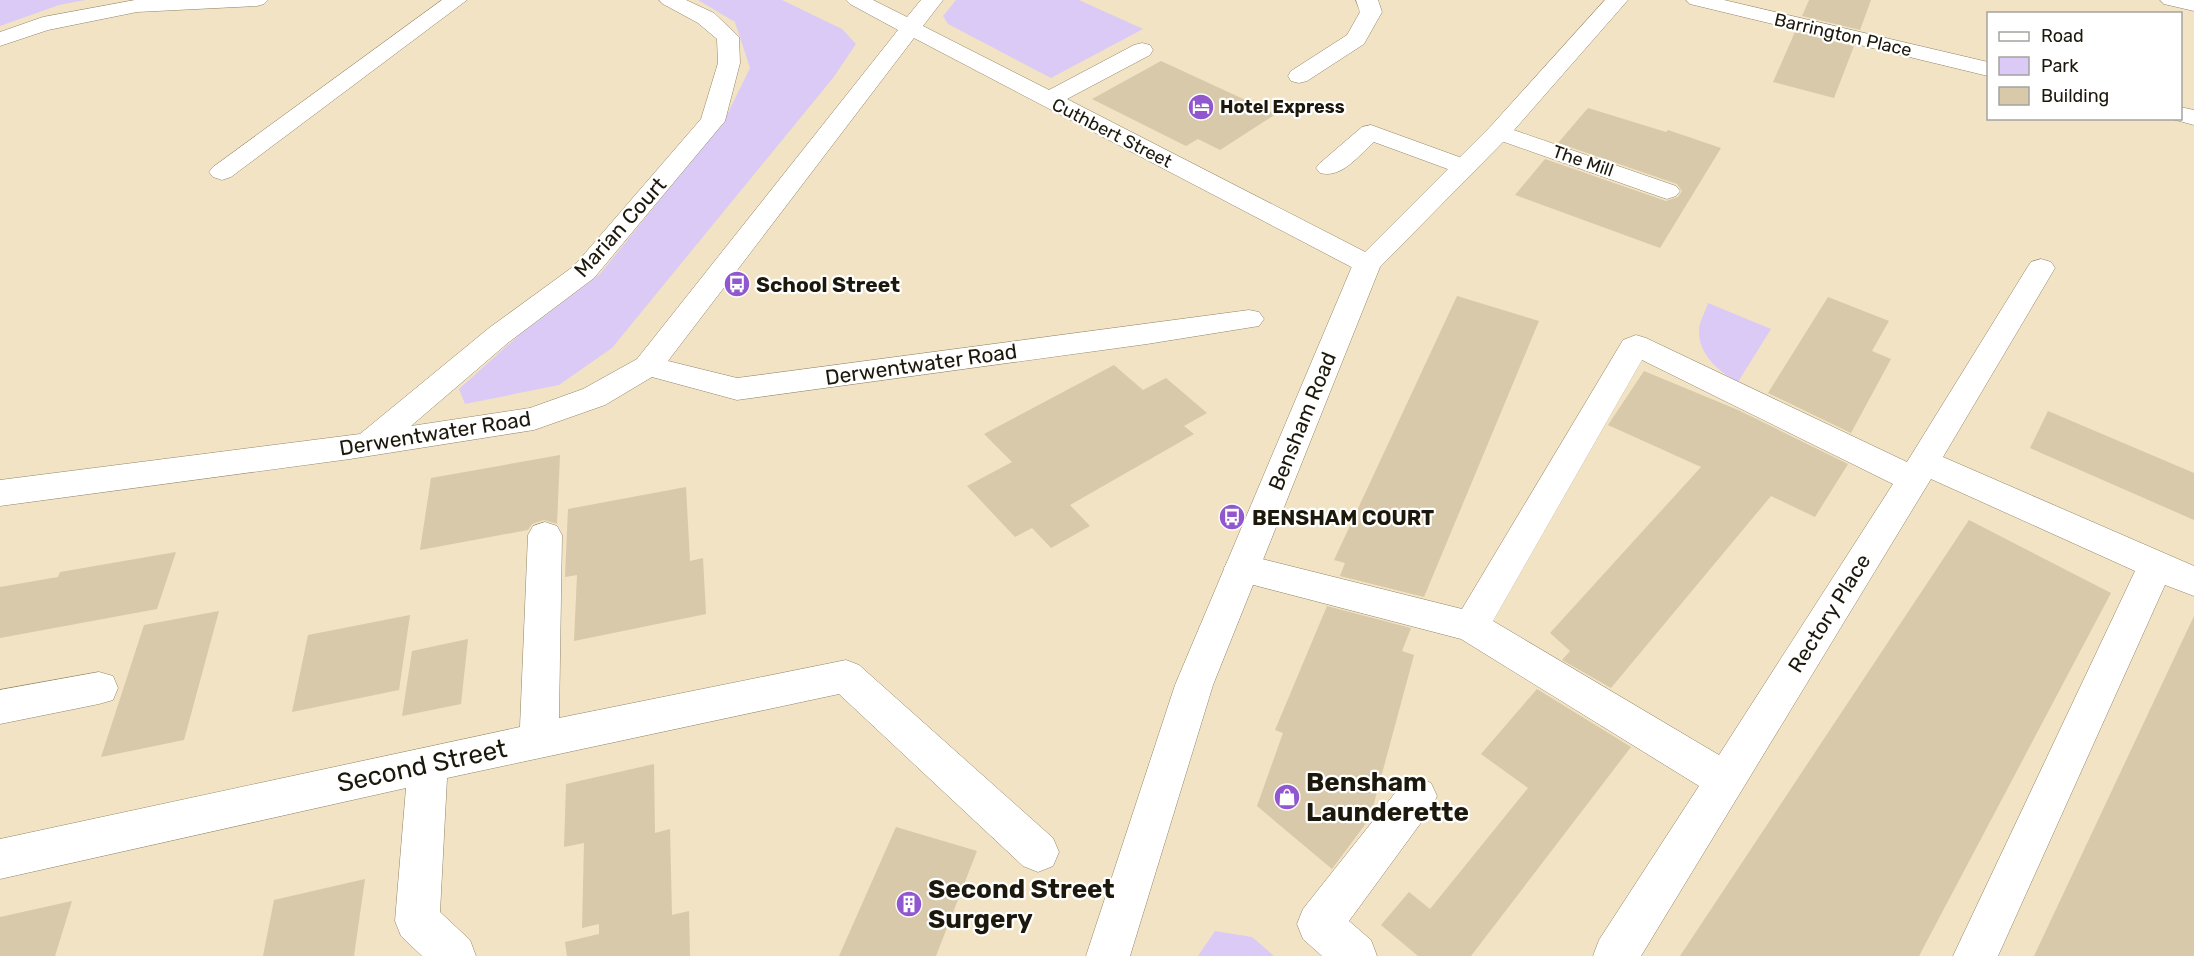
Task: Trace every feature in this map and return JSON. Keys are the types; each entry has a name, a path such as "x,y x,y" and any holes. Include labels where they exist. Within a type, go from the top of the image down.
{"street":[{"path":"0,39 43,24 136,6 257,0"},
{"path":"222,172 456,0"},
{"name":"Marian Court","path":"369,444 500,335 584,272 713,121 729,63 728,37 706,18 670,0"},
{"name":"Cuthbert Street","path":"857,0 1367,264"},
{"path":"648,366 932,0"},
{"path":"1299,76 1356,39 1371,12 1367,0"},
{"name":"Bensham Road","path":"1108,956 1194,685 1367,264 1499,132 1617,0"},
{"name":"Barrington Place","path":"1697,0 1987,69"},
{"path":"1749,0 1764,3 1779,12 1777,19"},
{"path":"2172,0 2194,5"},
{"path":"1047,100 1142,50"},
{"path":"1329,168 1371,132 1464,167"},
{"name":"The Mill","path":"1499,132 1667,191"},
{"name":"Rectory Place","path":"1615,956 1919,471 2041,268"},
{"name":"Derwentwater Road","path":"0,493 369,444 534,419 594,397 648,366 737,389 1249,319"},
{"path":"1471,626 1636,345 1919,471 2194,582"},
{"path":"540,740 545,535"},
{"path":"1975,956 2156,565"},
{"path":"1242,568 1471,626 1725,780"},
{"name":"Second Street","path":"0,859 540,740 846,676 1038,852"},
{"path":"0,707 99,688"},
{"path":"428,765 417,921 454,956"},
{"path":"1356,956 1319,924 1417,796"}],"green space":[{"path":"0,0 85,0 59,5 0,26"},
{"path":"698,0 782,0 842,29 856,44 833,78 612,348 559,385 465,404 459,389 519,335 600,274 725,119 750,68 735,22"},
{"path":"956,0 1079,0 1143,29 1051,78 948,24 943,16"},
{"path":"1708,303 1771,329 1738,382 1717,367 1702,347 1699,327"},
{"path":"1215,931 1252,937 1274,956 1198,956"}],"building":[{"path":"1809,0 1871,0 1860,30 1802,16"},
{"path":"1795,32 1854,46 1834,98 1773,82"},
{"name":"Hotel Express","path":"1161,61 1276,114 1220,150 1198,139 1186,146 1092,99"},
{"path":"1588,108 1666,132 1668,130 1721,148 1660,248 1515,195 1545,159 1666,201 1678,197 1682,191 1677,184 1558,143"},
{"path":"1457,296 1539,321 1424,597 1340,576 1345,563 1334,560"},
{"path":"1828,297 1889,321 1872,351 1891,359 1851,433 1768,393"},
{"path":"1114,365 1143,390 1166,378 1207,413 1184,426 1194,434 1070,505 1090,526 1051,548 1032,528 1015,537 967,486 1012,462 984,434"},
{"path":"1644,371 1738,410 1848,464 1815,517 1771,496 1611,688 1562,660 1570,651 1550,633 1701,467 1608,425"},
{"path":"2048,411 2194,473 2194,520 2030,448"},
{"path":"560,455 557,524 544,520 532,524 528,530 420,550 431,478"},
{"path":"686,487 690,561 703,558 706,614 574,641 577,575 565,577 568,509"},
{"path":"1969,520 2111,593 1919,956 1680,956"},
{"path":"176,552 157,609 0,638 0,587 58,577 60,572"},
{"path":"1327,606 1411,628 1402,651 1414,655 1370,818 1332,869 1257,806 1283,733 1275,730"},
{"path":"219,611 184,740 101,757 144,625"},
{"path":"410,615 399,690 292,712 308,635"},
{"path":"2194,616 2194,956 2034,956"},
{"path":"468,639 461,704 402,716 412,651"},
{"path":"1537,689 1631,747 1471,956 1418,956 1381,925 1409,892 1430,909 1528,788 1481,754"},
{"path":"654,764 655,833 670,829 672,915 689,911 690,956 567,956 565,942 599,934 599,924 582,928 584,843 564,847 566,784"},
{"name":"Second Street Surgery","path":"896,827 977,851 936,956 839,956"},
{"path":"365,879 354,956 263,956 274,900"},
{"path":"72,901 55,956 0,956 0,917"}],"place":[{"name":"Hotel Express","path":"1201,107"},
{"name":"School Street","path":"737,284"},
{"name":"BENSHAM COURT","path":"1232,517"},
{"name":"Bensham Launderette","path":"1287,797"},
{"name":"Second Street Surgery","path":"909,904"}]}
